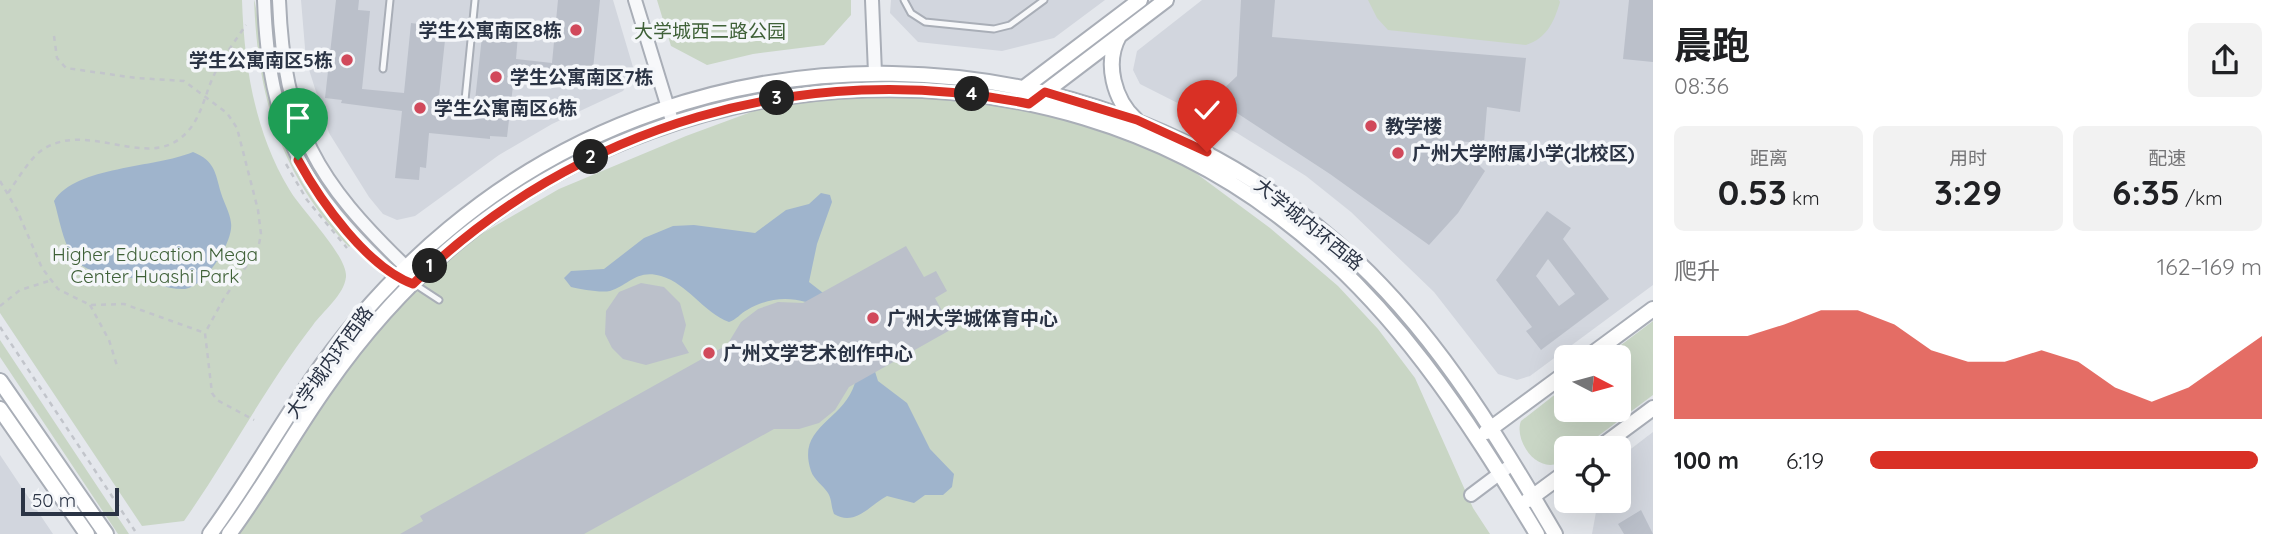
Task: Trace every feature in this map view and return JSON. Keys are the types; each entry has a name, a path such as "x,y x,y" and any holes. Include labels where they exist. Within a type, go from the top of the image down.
{"main road":[{"path":"1025,87 1140,0"},
{"path":"1029,104 1166,0"},
{"path":"1120,35 1113,51 1113,76 1120,99 1137,120"},
{"name":"大学城内环西路","path":"210,534 339,342 401,272 454,225 512,183 572,148 668,108 763,84 875,73 946,75 1025,87 1137,120 1237,169 1291,205 1334,240 1401,307 1459,379 1492,428 1555,534"},
{"name":"大学城内环西路","path":"229,534 351,351 413,284 464,237 520,196 579,162 673,124 766,100 839,90 935,90 1029,104 1106,126 1162,148 1229,182 1281,217 1350,276 1390,317 1479,437 1537,534"},
{"path":"1604,345 1653,309"},
{"path":"0,382 106,534"},
{"path":"1479,437 1554,382"},
{"path":"1615,436 1653,408"},
{"path":"0,409 86,534"},
{"path":"1520,506 1554,481"}],"street":[{"path":"264,0 266,41 277,101 298,160 336,217 413,284"},
{"path":"279,0 289,82 312,154 354,216 401,272"},
{"path":"635,0 673,124"},
{"path":"872,0 875,73"},
{"path":"1471,495 1513,464"}],"lane":[{"path":"383,69 390,0"},
{"path":"465,100 475,0"},
{"path":"904,0 911,13 925,22 994,29 1010,25 1044,0"},
{"path":"413,284 439,300"}],"path":[{"path":"8,193 38,154 60,142 85,139 158,148 175,142 195,122 221,63 246,25"},
{"path":"54,36 57,58 66,68 147,79 177,80 190,84 227,113 237,128 261,234 258,249 223,300 205,333 212,393 217,400 254,420"},
{"path":"0,181 49,281 90,305 104,330 118,369"},
{"path":"0,306 20,290 49,281"},
{"path":"90,305 124,304 205,333"},
{"path":"0,327 135,530"}],"shaded area":[{"path":"301,0 613,0 633,67 632,78 623,91 552,124 499,155 415,216 397,220 383,214 369,197 329,133 306,60"},
{"path":"891,0 1105,0 1054,38 1002,51 918,42 890,13"},
{"name":"广州大学附属小学(北校区)","path":"1202,0 1653,0 1653,285 1572,345 1554,345 1554,358 1530,376 1517,380 1498,374 1434,292 1351,212 1306,176 1237,133 1140,84 1133,70 1137,51"},
{"path":"1653,432 1653,534 1592,534 1596,513 1631,513 1631,449"},
{"path":"0,455 53,534 0,534"}],"green space":[{"name":"Higher Education Mega Center Huashi Park","path":"0,0 242,0 245,49 253,98 268,145 289,189 332,245 345,268 346,277 341,290 279,373 184,521 142,526 0,313"},
{"path":"254,0 266,84 286,151 308,191 351,245 349,247 306,191 290,163 277,133 261,70"},
{"name":"大学城西二路公园","path":"657,0 851,0 851,15 824,45 753,54 707,65 671,46"},
{"path":"1368,0 1560,2 1549,28 1526,45 1388,30 1377,18"},
{"name":"广州大学城体育中心","path":"885,93 979,100 1104,125 1193,171 1270,228 1338,286 1378,329 1415,378 1473,508 1490,534 232,534 386,308 438,259 559,189 686,136 762,108 812,98"},
{"path":"1653,321 1653,395 1631,411 1631,345 1621,345"},
{"path":"0,340 129,534 118,534 0,357"},
{"path":"1554,395 1554,422 1617,422 1598,436 1554,436 1554,464 1546,465 1530,455 1525,447 1521,438 1521,421"}],"water":[{"path":"193,152 206,159 213,168 231,223 231,231 223,252 201,281 185,289 172,288 95,272 77,261 65,241 54,201 65,190 98,174"},
{"path":"821,193 830,195 832,202 817,244 809,282 827,296 871,359 878,381 907,403 930,449 954,474 952,487 943,495 925,495 914,503 887,496 862,513 849,518 834,514 829,495 812,474 808,456 815,434 841,407 855,383 806,302 791,299 768,301 729,322 711,312 679,285 661,276 639,276 610,291 571,287 564,278 571,271 604,269 644,238 673,226 694,225 755,233 786,210 809,204"}],"building":[{"path":"336,0 359,0 358,10 370,11 362,89 404,93 411,23 435,26 434,38 445,40 437,115 473,119 484,18 514,21 513,34 518,35 516,59 552,63 558,0 600,0 593,69 587,68 586,81 570,79 570,83 514,77 507,137 490,136 490,139 429,133 426,168 420,167 419,180 395,178 402,111 341,103 342,100 325,98"},
{"name":"教学楼","path":"1241,0 1275,0 1272,37 1526,58 1520,112 1487,107 1484,143 1455,141 1485,171 1458,213 1429,245 1330,174 1214,98 1237,76"},
{"path":"1629,0 1653,0 1653,62 1623,59"},
{"path":"1547,211 1571,228 1563,239 1609,299 1541,350 1526,331 1532,327 1496,280","holes":["1548,259 1575,294 1559,306 1536,276"]},
{"path":"906,246 924,277 936,271 947,291 935,298 952,329 849,387 835,410 819,423 799,429 774,429 584,534 400,534 423,521 420,516 727,345 741,322 758,309 778,302 803,303"},
{"path":"641,283 664,287 680,303 686,325 682,341 689,353 646,365 623,359 612,348 605,334 606,311 619,292"},
{"path":"1641,510 1653,534 1624,534 1618,524"}],"place":[{"name":"学生公寓南区8栋","path":"576,30"},
{"name":"学生公寓南区5栋","path":"347,60"},
{"name":"学生公寓南区7栋","path":"496,77"},
{"name":"学生公寓南区6栋","path":"420,108"},
{"name":"教学楼","path":"1371,126"},
{"name":"广州大学附属小学(北校区)","path":"1398,153"},
{"name":"广州大学城体育中心","path":"873,318"},
{"name":"广州文学艺术创作中心","path":"709,353"}],"route":[{"path":"298,160 317,193 343,226 396,277 413,284 436,261 495,213 579,162 640,135 673,124 707,113 766,100 839,90 906,89 993,97 1029,104 1045,92 1137,120 1207,152"}]}
